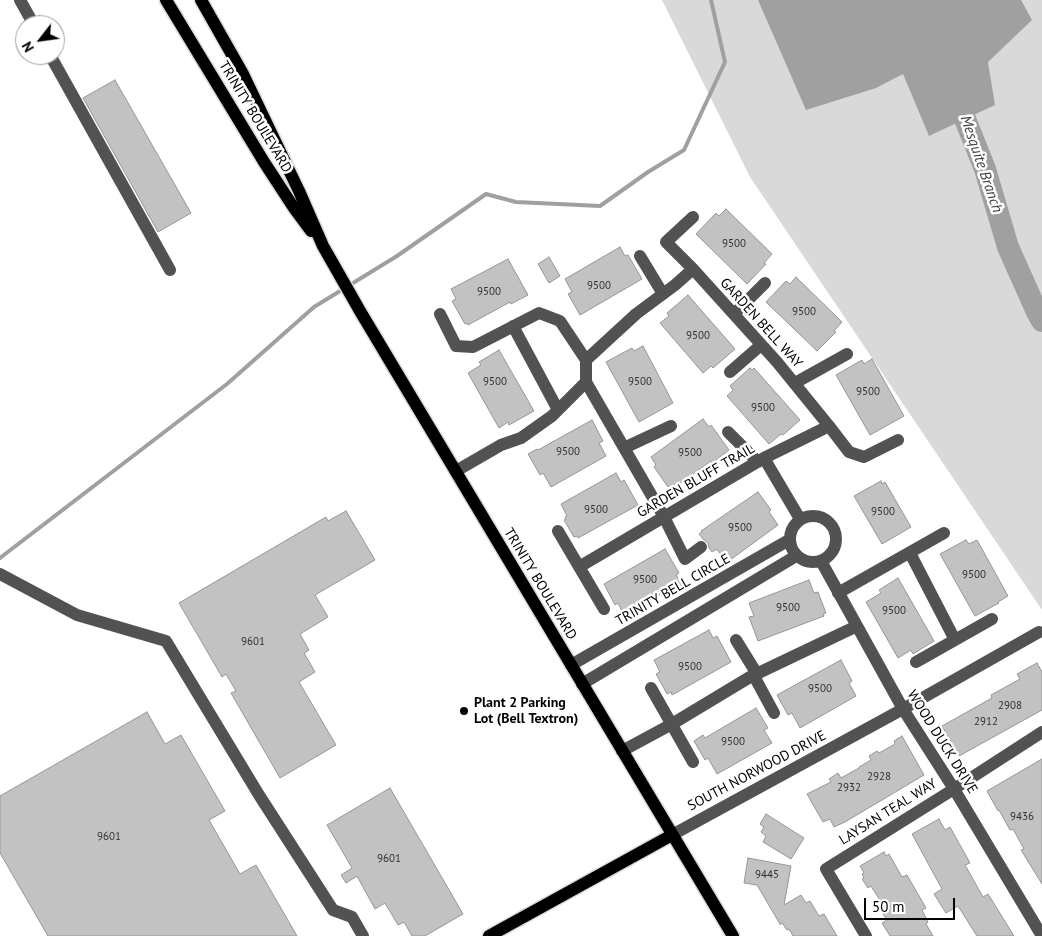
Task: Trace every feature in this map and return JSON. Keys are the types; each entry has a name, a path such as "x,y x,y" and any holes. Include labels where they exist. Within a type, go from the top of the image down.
{"main road":[{"name":"TRINITY BOULEVARD","path":"166,0 279,185 323,246"},
{"name":"TRINITY BOULEVARD","path":"200,0 243,74 323,246 733,936"},
{"name":"SOUTH NORWOOD DRIVE","path":"489,936 672,835"}],"street":[{"path":"20,0 28,15"},
{"path":"56,65 170,270"},
{"name":"GARDEN BELL WAY","path":"693,217 666,242 734,314 795,383 849,452 864,457 898,440"},
{"path":"640,256 663,294"},
{"path":"586,360 636,314 693,270"},
{"path":"734,314 765,283"},
{"path":"440,314 456,346 473,347 538,313 560,321 586,360 586,382 664,517 685,558 701,547"},
{"path":"513,326 558,410"},
{"path":"730,372 761,345"},
{"path":"795,383 847,354"},
{"path":"456,471 501,445 520,438 552,416 586,382"},
{"path":"624,448 671,426"},
{"name":"GARDEN BLUFF TRAIL","path":"579,567 761,460 829,426"},
{"path":"728,432 761,460 800,519"},
{"path":"808,516 817,516 826,519 832,525 836,534 837,544 833,552 826,559 817,563 807,562 796,556 792,550 790,533 800,519 808,516"},
{"path":"558,531 604,609"},
{"path":"838,593 944,533"},
{"name":"TRINITY BELL CIRCLE","path":"571,665 790,540"},
{"path":"910,553 955,640"},
{"path":"582,684 796,556"},
{"name":"WOOD DUCK DRIVE","path":"821,561 903,709 954,789 1042,936"},
{"path":"0,574 76,615 166,641 259,795 332,910 352,916 363,936"},
{"path":"916,662 992,619"},
{"path":"622,751 755,675 857,626"},
{"name":"SOUTH NORWOOD DRIVE","path":"672,835 903,709 1039,632"},
{"path":"736,640 774,713"},
{"path":"651,688 693,762"},
{"name":"LAYSAN TEAL WAY","path":"866,936 826,869 1042,732"}],"shaded area":[{"path":"662,0 1042,0 1042,610 750,177"},
{"path":"758,0 1021,0 1032,20 988,62 995,105 929,136 903,74 876,88 806,110"}],"building":[{"path":"115,80 191,213 158,232 83,98"},
{"path":"726,209 772,254 764,263 766,264 747,284 696,234 716,213 719,216"},
{"path":"620,247 625,256 628,255 642,279 580,315 568,294 572,292 565,279"},
{"path":"549,257 560,276 549,283 538,264"},
{"path":"508,259 528,295 511,304 510,302 468,325 467,323 465,324 452,301 456,299 451,289"},
{"path":"796,277 842,322 834,331 836,332 817,351 766,302 786,281 790,284"},
{"path":"688,295 735,349 713,368 711,366 703,373 660,323 669,316 667,313"},
{"path":"643,346 673,403 639,422 606,362 632,348 634,351"},
{"path":"499,350 534,411 509,425 508,422 499,428 468,373 481,365 479,362"},
{"path":"872,359 904,416 870,435 836,375 862,360 864,364"},
{"path":"750,368 752,370 754,368 800,420 769,444 727,396 733,390 730,386"},
{"path":"703,419 709,427 711,425 729,450 671,490 654,467 656,465 651,457"},
{"path":"592,420 603,441 599,443 606,456 551,487 543,473 540,475 528,454"},
{"path":"616,473 621,482 624,480 638,505 578,538 577,536 574,537 564,520 567,516 561,504"},
{"path":"881,481 882,484 885,482 911,527 882,544 854,496"},
{"path":"758,492 771,510 769,512 778,525 726,563 717,549 712,552 708,543 699,534"},
{"path":"346,511 375,560 315,595 328,617 300,634 309,650 304,653 315,672 299,682 336,745 280,778 231,693 236,691 226,674 222,677 179,603 326,517 328,521"},
{"path":"966,540 969,544 977,540 1008,596 975,616 940,554"},
{"path":"665,549 679,573 676,575 682,585 662,596 661,594 624,615 618,603 615,605 604,584"},
{"path":"898,578 934,641 913,654 911,650 898,658 866,602 881,593 879,590"},
{"path":"809,580 814,593 818,592 826,613 823,614 824,616 758,641 749,617 754,616 749,603"},
{"path":"709,630 713,638 717,636 731,662 672,695 671,692 667,694 656,674 660,672 654,660"},
{"path":"841,660 852,681 849,683 856,696 800,728 792,713 788,715 777,695"},
{"path":"1037,663 1042,672 1042,710 959,756 942,726 992,698 991,695 1020,679 1017,674"},
{"path":"756,708 768,728 764,730 772,743 717,774 708,758 705,760 694,741 703,735 705,738"},
{"path":"147,712 165,744 181,735 225,811 209,820 240,874 256,865 297,936 48,936 0,853 0,796"},
{"path":"902,736 924,775 845,822 834,827 830,819 823,822 807,794 831,782 829,779 838,773 841,778 859,768 871,760 869,756 895,744 894,741"},
{"path":"1042,759 1042,884 1021,850 1024,849 1013,829 1010,830 987,791"},
{"path":"390,788 463,914 425,936 412,936 404,922 398,925 385,903 375,909 357,876 346,883 341,875 352,868 327,825"},
{"path":"766,814 804,838 791,859 763,842 766,836 761,832 764,827 760,824"},
{"path":"939,819 945,830 950,827 970,863 965,865 983,897 988,894 1014,936 977,936 958,906 946,913 934,894 942,889 912,834"},
{"path":"884,852 886,856 889,854 902,877 907,875 926,908 922,910 928,922 926,924 933,936 890,936 882,923 887,920 877,904 881,902 871,886 868,888 862,879 864,878 862,874 864,873 860,866"},
{"path":"748,858 791,866 784,905 801,895 806,903 810,901 819,916 824,914 837,936 793,936 782,923 780,925 757,885 744,883"}],"waterway":[{"path":"0,558 227,384 314,307 397,256 486,194 516,202 600,206 648,172 684,150 725,62 711,0"},
{"name":"Mesquite Branch","path":"959,90 963,114 985,169 1008,247 1042,321"}],"place":[{"name":"Plant 2 Parking Lot (Bell Textron)","path":"464,711"}]}
